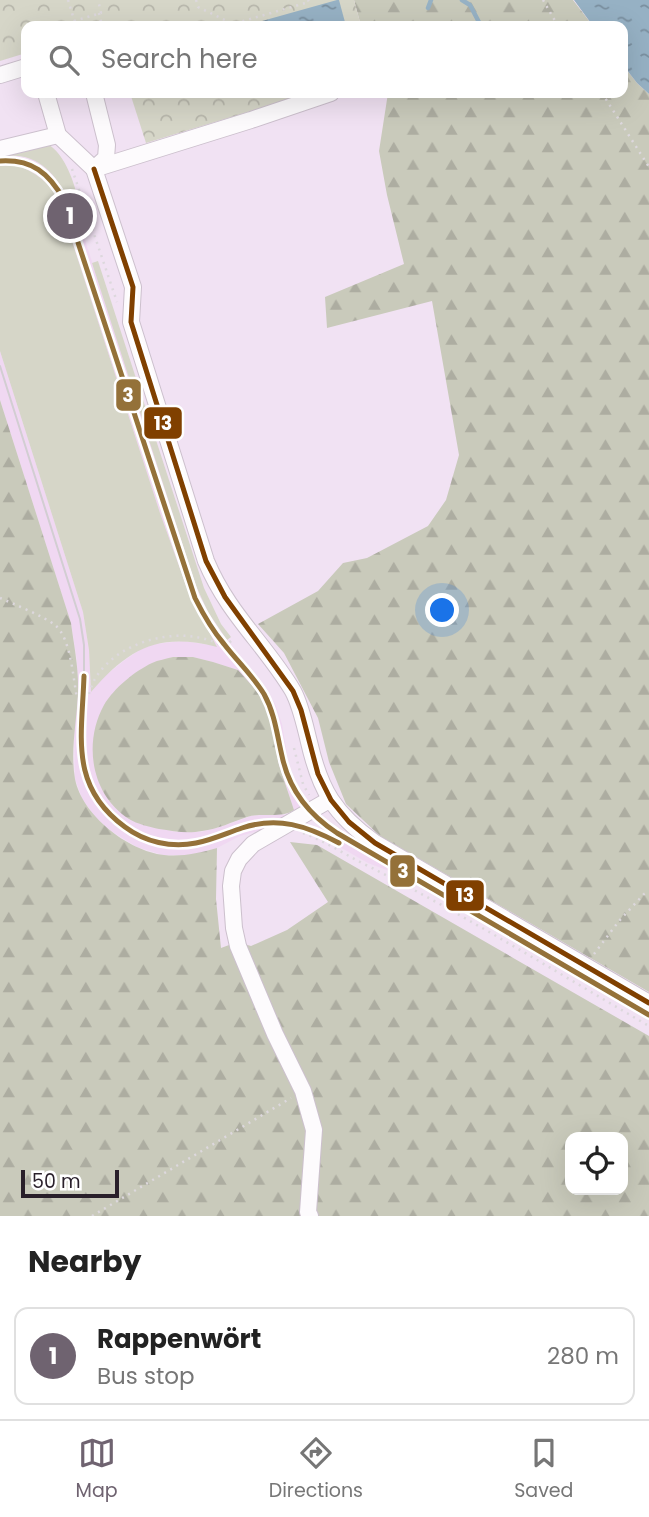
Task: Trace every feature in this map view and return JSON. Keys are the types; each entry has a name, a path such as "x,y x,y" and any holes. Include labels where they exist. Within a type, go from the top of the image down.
{"street":[{"path":"0,75 21,69"},
{"path":"47,98 58,135 94,169 133,287 131,322 206,561 218,575 236,615 295,694 313,759 329,800 345,820 375,843 649,1003"},
{"path":"94,169 106,158 107,145 95,98"},
{"path":"94,169 316,98"},
{"path":"0,149 58,135"},
{"path":"310,1216 308,1212 314,1130 303,1091 275,1034 238,946 231,886 233,871 239,859 253,844 329,800"}],"path":[{"path":"68,0 74,21 99,13"},
{"path":"97,0 101,21"},
{"path":"196,0 198,7 227,21"},
{"path":"243,21 309,2 308,0"},
{"path":"543,0 555,21"},
{"path":"604,98 649,167"},
{"path":"69,161 121,312"},
{"path":"78,224 89,220"},
{"path":"0,598 56,625 66,641 77,698 88,698 97,675 119,654 152,639 186,636 225,646 235,638"},
{"path":"318,839 421,894 649,1026"},
{"path":"585,966 619,921 649,891"},
{"path":"92,1216 303,1091"}],"shaded area":[{"path":"13,155 34,160 60,182 74,207 202,602 276,706 290,771 310,806 276,826 240,836 217,848 191,855 163,855 137,847 111,831 94,816 82,798 75,779 74,724 78,693 77,661 71,623 0,400 0,351 83,612 89,650 91,691 105,676 141,649 155,644 183,641 216,646 188,591 160,513 59,201 43,179 30,170 16,165 0,166 0,156","holes":["173,657 193,657 238,670 279,765 294,810 286,815 251,816 201,832 175,832 131,820 152,663"]},
{"path":"328,822 649,1008 649,1020 405,877 368,863 322,837 322,831"}],"green space":[{"path":"0,0 354,0 360,21 21,21 21,55 0,61"},
{"path":"354,0 573,0 589,21 360,21"},
{"path":"628,71 649,94 649,992 380,836 346,804 329,762 318,718 284,653 258,624 318,591 343,563 367,558 428,526 446,500 459,455 432,301 327,328 325,297 404,264 379,151 387,98 628,98"},
{"path":"132,98 294,98 146,143"},
{"path":"45,142 63,159 78,198 70,201 50,173 34,161 25,157 0,156"},
{"path":"16,165 41,178 59,201 160,513 188,591 217,647 178,642 146,647 119,664 91,692 89,650 83,612 0,351 0,166"},
{"path":"98,261 204,588 221,624 231,637 227,640 208,612 196,586 92,263"},
{"path":"0,400 71,623 78,684 73,746 75,779 79,792 97,818 122,839 150,852 177,855 217,848 216,899 221,948 237,942 251,946 287,930 328,902 290,842 317,845 649,1036 649,1216 0,1216"},
{"path":"173,657 193,657 238,670 266,701 279,765 294,810 283,814 247,817 208,830 180,832 132,821 116,809 106,796 94,767 97,720 108,699 125,681 154,662"}],"water":[{"path":"339,0 345,21 262,21"},
{"path":"574,0 649,0 649,94 628,71 628,21 589,21"}],"waterway":[{"path":"428,8 431,0"},
{"path":"462,0 470,5 478,21"}],"tram line":[{"path":"0,366 80,619 84,645 84,676"}],"transit line":[{"name":"3","path":"0,161 30,165 46,175 64,200 195,598 216,633 264,694 273,717 289,780 301,800 317,818 337,833 649,1015"},
{"name":"13","path":"94,169 133,287 131,322 206,561 225,597 293,691 301,710 318,774 331,800 349,822 375,843 649,1003"},
{"name":"3","path":"84,676 81,740 87,777 95,795 107,811 125,827 141,837 177,845 208,840 255,825 280,823 304,828 339,843"}],"place":[{"name":"Rappenwört","path":"70,216"}]}
